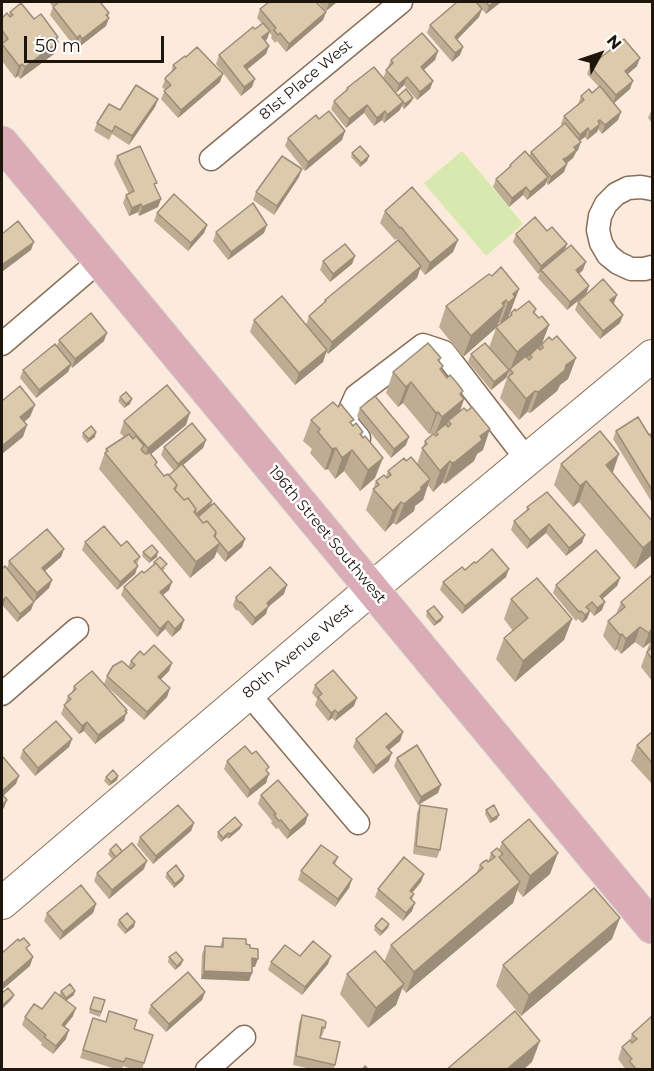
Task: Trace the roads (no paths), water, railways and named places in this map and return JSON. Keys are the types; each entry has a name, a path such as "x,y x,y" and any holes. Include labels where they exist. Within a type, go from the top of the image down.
{"main road":[{"name":"196th Street Southwest","path":"2,143 652,927"}],"street":[{"name":"81st Place West","path":"211,159 401,2"},
{"path":"652,189 628,188 616,194 606,204 600,216 598,230 601,243 608,255 618,263 631,268 652,267"},
{"path":"2,344 99,261"},
{"path":"374,457 345,422 356,396 423,345 444,352 528,461"},
{"name":"80th Avenue West","path":"2,903 371,589 649,366"},
{"path":"2,694 77,629"},
{"path":"248,693 358,824"},
{"path":"207,1070 244,1037"}]}
